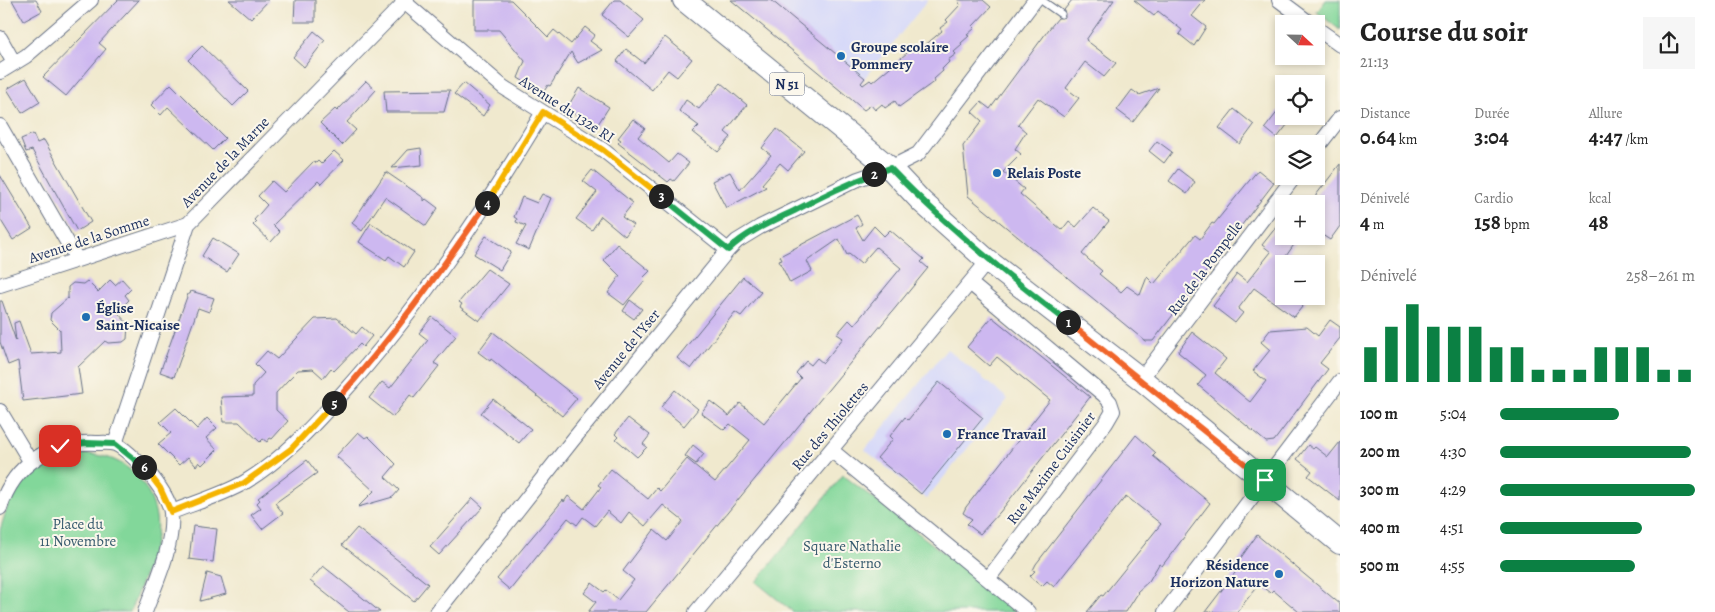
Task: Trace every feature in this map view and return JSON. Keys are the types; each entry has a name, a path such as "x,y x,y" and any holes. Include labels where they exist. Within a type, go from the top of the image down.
{"main road":[{"name":"N 51","path":"684,0 890,168 922,202 988,261 1141,378 1340,543"}],"street":[{"path":"0,72 26,56 91,0"},
{"name":"Avenue de l'Yser","path":"437,612 572,441 728,250 737,241 760,228 858,179 890,168 918,154 1035,0"},
{"path":"1280,0 1299,15"},
{"name":"Avenue du 132e RI","path":"407,3 503,87 603,150 728,250"},
{"name":"Avenue de la Marne","path":"115,444 188,224 407,3"},
{"path":"1325,35 1340,46"},
{"path":"0,38 14,63"},
{"path":"171,512 244,483 291,449 371,362 432,284 494,194 543,112"},
{"path":"1325,137 1340,118"},
{"path":"0,126 77,259"},
{"name":"Rue de la Pompelle","path":"1141,378 1288,185"},
{"name":"Avenue de la Somme","path":"0,286 77,259 188,224"},
{"name":"Rue des Thiolettes","path":"696,612 988,261"},
{"name":"Rue Maxime Cuisinier","path":"970,283 1104,395 1110,402 1113,411 1106,423 988,579"},
{"path":"1165,612 1340,380"},
{"path":"0,411 30,461"},
{"path":"0,508 6,490 30,461 60,446 86,443 115,444 144,467 160,488 171,512 167,549 145,612"},
{"path":"831,450 1028,612"}],"lane":[{"path":"1041,0 1061,14"}],"shaded area":[{"name":"Groupe scolaire Pommery","path":"731,0 928,0 849,97"},
{"path":"947,349 1008,399 926,499 865,450"}],"green space":[{"path":"1326,0 1340,0 1340,30 1325,18 1325,15 1317,12"},
{"name":"Place du 11 Novembre","path":"71,452 109,458 120,463 139,479 152,500 157,524 156,536 149,564 130,612 0,612 0,530 11,495 38,463"},
{"name":"Square Nathalie d'Esterno","path":"843,475 984,584 1015,612 793,612 756,582"}],"building":[{"path":"12,0 36,0 42,11 24,21"},
{"path":"118,0 139,0 99,43 106,49 66,96 43,77"},
{"path":"229,0 269,0 251,19"},
{"path":"295,0 315,0 315,22 294,22"},
{"path":"474,0 511,0 548,37 554,30 571,44 585,27 595,35 590,41 602,50 578,63 571,52 550,86 548,85 543,93 518,78 525,61 499,30 474,30"},
{"path":"614,0 620,0 644,20 629,37 602,15"},
{"path":"731,0 771,0 865,78 861,83 863,85 870,80 872,82 913,48 917,52 942,31 940,28 948,22 946,20 960,5 958,0 983,0 991,7 973,26 975,28 954,52 956,54 948,60 949,62 942,69 943,71 934,79 935,81 899,107 895,101 885,108 882,104 875,110 871,105 864,110"},
{"path":"1072,0 1114,0 1086,40 1116,63 1104,77 1085,62 1066,88 1079,98 1064,117 1038,98 1018,125 1026,132 1015,149 1021,154 1003,172 1024,189 1020,194 1062,230 1069,221 1076,227 1093,208 1109,221 1082,254 1102,271 1099,274 1121,292 1127,286 1140,295 1147,277 1154,284 1195,235 1200,239 1212,223 1214,224 1258,170 1274,183 1153,341 1145,341 968,196 963,146 982,121 972,112 981,102 990,109 1049,29 1058,18 1065,17 1064,10"},
{"path":"1134,0 1205,0 1192,16 1206,27 1194,46 1179,34 1182,30 1158,11 1154,16"},
{"path":"314,31 325,40 304,67 293,57"},
{"path":"665,37 692,59 677,77 668,70 652,90 617,61 626,49 644,63"},
{"path":"202,46 248,91 233,106 188,60"},
{"path":"26,78 40,102 22,113 7,89"},
{"path":"366,81 376,90 347,122 356,130 342,145 320,123 335,109 337,111"},
{"path":"464,83 490,105 483,116 454,94"},
{"path":"721,83 747,105 725,132 731,137 718,152 693,132 699,126 679,111 686,100 699,109"},
{"path":"171,84 225,138 213,150 168,107 161,115 151,105"},
{"path":"579,88 609,107 596,127 567,108"},
{"path":"1159,88 1133,122 1117,110 1132,90 1139,95"},
{"path":"450,90 444,112 386,112 384,91"},
{"path":"1234,109 1254,125 1240,144 1219,128"},
{"path":"1275,115 1275,125 1287,125 1279,135 1275,136 1265,128"},
{"path":"633,119 645,128 638,137 669,163 677,154 689,163 674,181 671,179 668,182 618,143 621,140 618,138"},
{"path":"777,129 804,151 788,170 780,163 762,184 766,187 726,208 712,181 730,172 740,190 771,155 762,148"},
{"path":"33,134 37,143 44,140 91,222 77,231 32,150 26,152 21,139"},
{"path":"1157,141 1172,152 1164,163 1149,151"},
{"path":"421,148 422,165 392,168 408,150"},
{"path":"334,151 344,160 321,184 318,181 273,225 280,232 271,242 253,225 256,222 254,220 267,205 258,196 272,181 284,192 313,162 316,163 318,161 321,164"},
{"path":"1340,164 1340,226 1330,240 1325,237 1325,195 1316,195"},
{"path":"1178,169 1195,182 1187,194 1169,181"},
{"path":"592,170 633,203 622,217 633,225 625,236 601,216 592,230 576,219 597,192 583,181"},
{"path":"386,172 424,198 424,201 426,199 438,208 426,226 385,197 362,231 352,223"},
{"path":"0,175 32,228 13,240 0,219"},
{"path":"542,194 551,198 529,250 516,244 526,226 516,222 517,219 514,217 522,197 537,203"},
{"path":"857,215 862,224 856,228 863,240 874,226 884,236 890,230 924,259 921,262 928,268 646,612 588,612 596,602 584,593 592,583 604,592 606,590 618,600 634,580 623,571 654,530 667,541 683,521 663,505 645,526 629,512 621,523 607,511 595,526 583,517 577,525 568,518 510,590 497,579 563,500 564,502 568,496 584,509 601,487 598,485 611,469 648,499 657,488 660,491 687,459 715,482 750,440 730,424 724,430 701,413 710,401 729,416 740,403 764,423 801,378 796,373 806,361 811,365 817,358 823,363 843,338 837,334 849,320 854,325 901,268 876,247 861,264 849,254 847,255 839,239 807,261 812,271 790,283 779,261 782,260 780,256"},
{"path":"371,223 414,252 404,267 389,256 386,260 359,242"},
{"path":"1275,228 1275,245 1294,245 1287,255 1275,255 1275,303 1254,288 1238,309 1243,313 1235,323 1213,306 1237,274 1247,282 1271,252 1262,245"},
{"path":"486,236 511,252 500,270 474,254"},
{"path":"213,238 239,254 227,272 202,256"},
{"path":"617,244 650,271 624,305 608,293 620,276 604,260"},
{"path":"487,269 509,284 479,321 460,307 462,304 459,302"},
{"path":"743,277 761,292 741,316 735,312 691,369 677,358"},
{"path":"122,279 131,289 125,295 129,300 117,312 128,324 127,339 123,342 108,343 105,341 78,367 82,394 23,401 18,361 8,365 0,342 0,301 2,301 16,341 14,323 19,321 31,354 61,352 60,330 50,320 51,313 68,298 68,287 73,283 83,284 87,281 98,292 110,280 115,285"},
{"path":"191,291 214,298 209,312 198,308 174,377 160,372 188,294"},
{"path":"630,300 642,309 634,319 623,311"},
{"path":"1277,305 1304,305 1294,317"},
{"path":"432,317 456,336 434,363 439,366 414,398 410,395 393,417 369,398 382,382 390,388 428,340 419,333"},
{"path":"992,317 1090,397 1000,512 980,534 967,524 972,519 963,513 966,507 1050,400 997,357 989,366 967,347"},
{"path":"337,318 356,334 362,327 372,336 363,347 360,344 334,371 331,368 323,378 313,369 298,370 287,381 276,393 276,410 288,421 272,439 270,438 267,442 263,439 260,442 239,422 223,422 221,397 253,396 253,385 264,373 255,364 267,351 277,359 315,319"},
{"path":"1330,320 1340,327 1340,338 1320,363 1328,369 1274,441 1266,442 1198,385 1206,375 1178,352 1192,332 1226,359 1215,373 1250,402 1266,381 1253,371 1270,350 1261,342 1270,330 1307,327 1318,336"},
{"path":"493,332 577,398 562,416 491,359 490,361 478,352"},
{"path":"939,382 983,418 921,494 877,458 893,439 890,436 905,417 908,420"},
{"path":"675,390 698,409 684,426 661,407"},
{"path":"493,399 531,429 519,443 481,413"},
{"path":"176,408 197,429 207,418 217,428 206,438 217,450 202,465 199,462 196,466 188,457 179,465 158,444 171,433 160,422"},
{"path":"628,418 650,435 643,444 647,447 637,457 616,439 618,437 615,434"},
{"path":"358,432 365,438 368,436 396,464 385,477 399,490 393,497 358,507 374,491 336,456"},
{"path":"1136,435 1156,453 1153,456 1210,503 1162,566 1159,564 1149,581 1137,592 1126,612 1087,612 1101,595 1103,596 1161,524 1126,496 1054,587 1047,581 1042,586 1030,576 1035,571 1033,570 1036,564"},
{"path":"1340,442 1340,501 1308,476 1312,471 1297,459 1308,445 1313,449 1315,447 1328,457"},
{"path":"693,445 704,454 696,464 685,456"},
{"path":"307,460 317,473 275,503 283,513 262,529 251,515 261,508 257,503 260,500 258,498"},
{"path":"473,498 483,507 439,555 430,547"},
{"path":"193,526 217,529 213,562 189,559"},
{"path":"357,528 428,584 414,601 342,545"},
{"name":"Résidence Horizon Nature","path":"1257,535 1340,604 1340,612 1299,612 1273,590 1270,593 1259,584 1237,612 1205,612 1238,569 1235,566"},
{"path":"323,566 380,612 349,612 310,581"},
{"path":"207,573 221,577 226,594 200,601"}],"place":[{"name":"Groupe scolaire Pommery","path":"841,56"},
{"name":"Relais Poste","path":"997,173"},
{"name":"Église Saint-Nicaise","path":"86,317"},
{"name":"France Travail","path":"947,434"},
{"name":"Résidence Horizon Nature","path":"1279,574"}],"route":[{"path":"60,446 86,443 115,444 144,467 160,488 171,512 244,483 291,449 371,362 432,284 494,194 543,112 603,150 728,250 737,241 760,228 858,179 890,168 922,202 988,261 1141,378 1265,480"}]}
